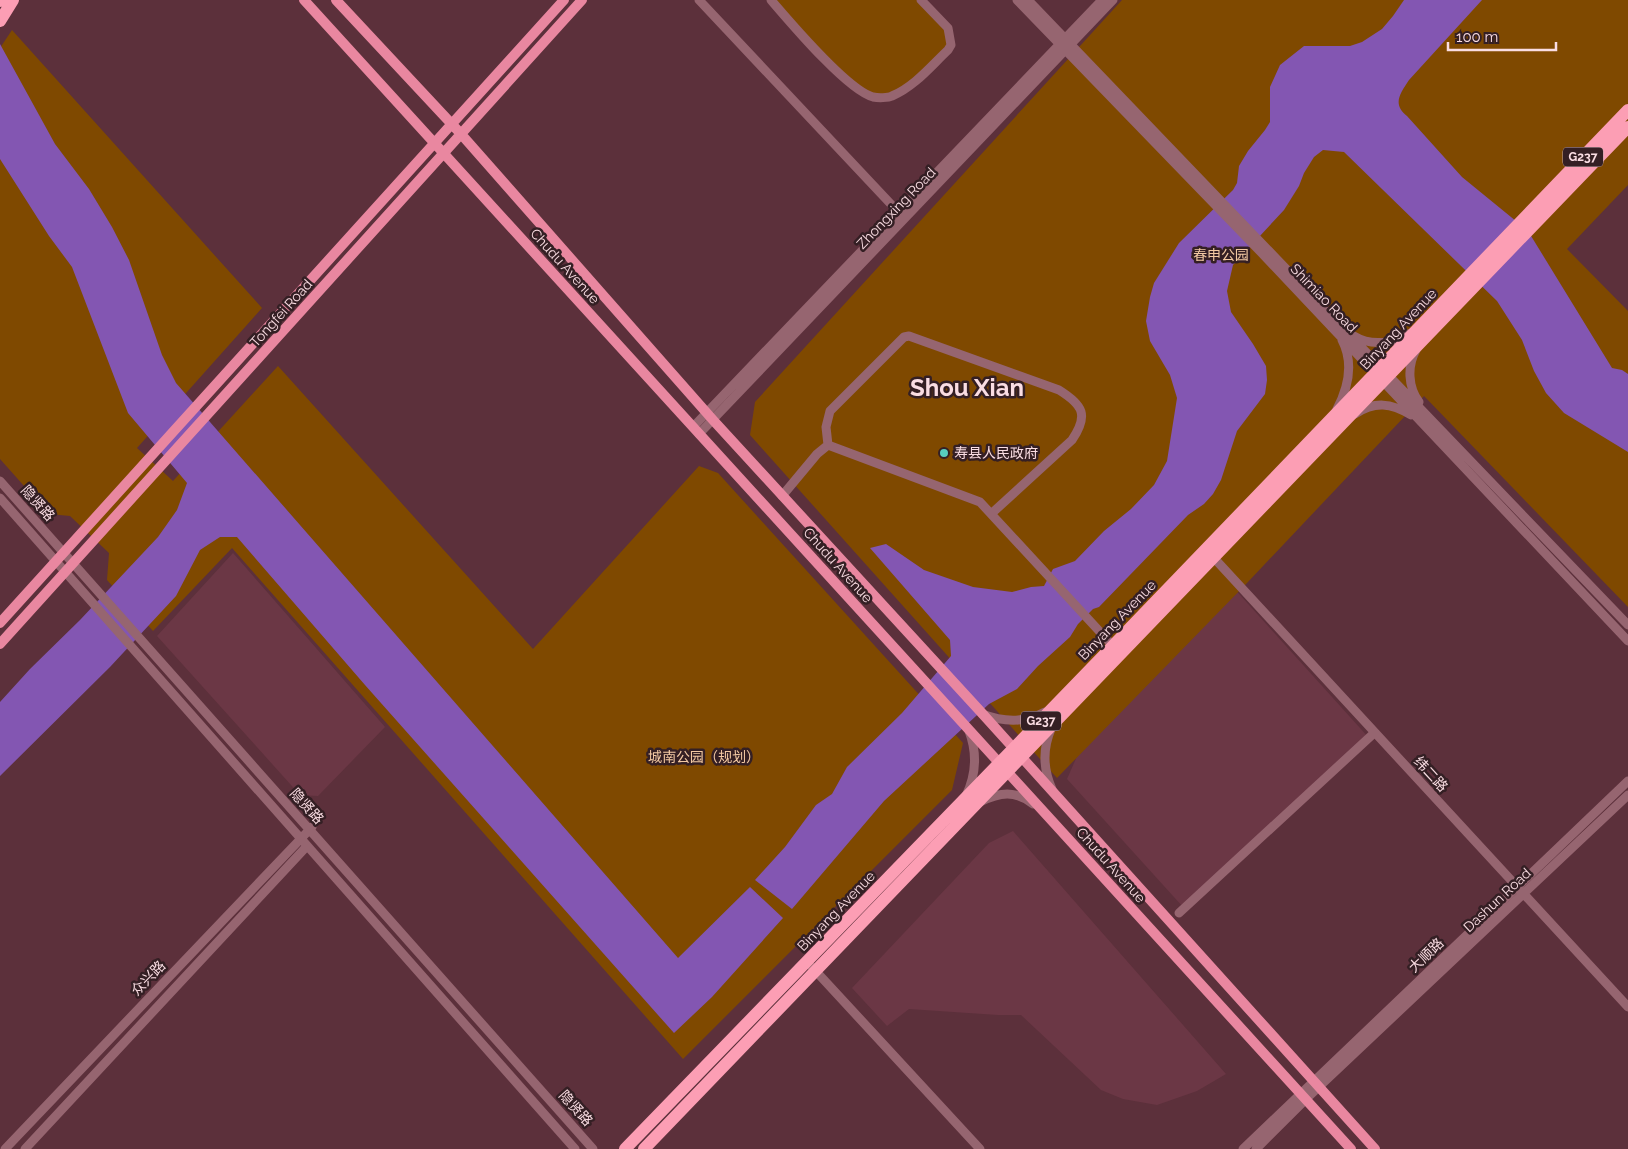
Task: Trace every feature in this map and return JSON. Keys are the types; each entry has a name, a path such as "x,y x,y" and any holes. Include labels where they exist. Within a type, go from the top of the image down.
{"highway":[{"path":"0,21 13,0"},
{"name":"Binyang Avenue","path":"1542,208 1628,110"},
{"name":"Binyang Avenue","path":"625,1149 811,966 1057,711 1214,558 1336,423 1424,330 1542,208 1628,127"},
{"name":"Binyang Avenue","path":"1057,711 1113,646 1336,423"},
{"name":"Binyang Avenue","path":"644,1149 811,966"}],"main road":[{"name":"Chudu Avenue","path":"304,0 1351,1149"},
{"name":"Chudu Avenue","path":"336,0 461,134 713,420 981,712 1375,1149"},
{"name":"Tongfei Road","path":"0,623 564,0"},
{"name":"Tongfei Road","path":"0,644 582,0"},
{"path":"1118,893 1124,892 1130,886 1131,880"},
{"path":"1152,930 1153,922 1160,917 1165,918"}],"street":[{"path":"698,0 901,216"},
{"path":"771,0 816,50 855,87 873,97 890,97 910,86 951,45 948,28 921,0"},
{"name":"Shimiao Road","path":"1017,0 1209,193 1425,419 1628,625"},
{"name":"Shimiao Road","path":"1028,0 1063,45"},
{"name":"Zhongxing Road","path":"696,430 1063,45 1102,0"},
{"name":"Zhongxing Road","path":"1063,45 1113,0"},
{"name":"Zhongxing Road","path":"696,430 713,420 901,216"},
{"path":"1342,332 1364,341 1377,342 1391,341 1424,330"},
{"path":"1424,330 1410,366 1410,380 1414,395 1425,419"},
{"path":"1336,423 1349,372 1342,332"},
{"path":"828,445 826,427 830,411 904,337 910,336 1059,390 1077,403 1082,412 1079,429 1072,440 992,514"},
{"path":"1336,423 1371,406 1388,405 1425,419"},
{"name":"Shimiao Road","path":"1425,419 1628,641"},
{"path":"782,496 817,454 828,445"},
{"path":"828,445 980,502 1113,646"},
{"name":"隐贤路","path":"0,480 311,828 593,1149"},
{"name":"隐贤路","path":"0,498 575,1149"},
{"name":"纬二路","path":"1214,558 1628,1007"},
{"path":"981,712 1000,719 1014,720 1028,719 1057,711"},
{"path":"1055,796 1049,782 1045,753 1047,739 1057,711"},
{"path":"968,729 974,745 975,764 966,806 982,802 998,794 1011,794 1030,801 1042,810"},
{"path":"1179,913 1372,735"},
{"name":"大顺路","path":"1243,1149 1520,891 1628,781"},
{"name":"Dashun Road","path":"1256,1149 1520,891 1628,795"},
{"name":"众兴路","path":"25,1149 303,842 311,828"},
{"name":"众兴路","path":"5,1149 303,842"},
{"path":"811,966 980,1149"}],"shaded area":[{"path":"1404,0 1482,0 1409,80 1400,94 1400,107 1402,112 1462,177 1528,231 1612,368 1622,370 1628,374 1628,452 1564,413 1546,393 1534,371 1522,340 1497,301 1344,152 1323,150 1314,157 1284,210 1233,265 1227,291 1231,312 1266,366 1267,380 1265,394 1237,431 1221,480 1213,494 1204,504 1188,515 1099,607 1093,609 1078,624 1070,637 1038,666 1017,689 989,704 884,801 792,909 755,880 785,847 816,805 832,794 847,767 902,713 951,656 950,640 870,548 886,544 924,570 973,587 1012,592 1044,586 1053,569 1075,561 1104,531 1131,509 1154,485 1167,461 1177,398 1170,375 1150,341 1146,321 1154,283 1179,243 1233,190 1237,183 1239,166 1270,122 1270,87 1280,65 1304,46 1350,46 1362,42 1382,29"},
{"path":"0,44 55,144 89,189 112,227 129,260 162,355 176,383 678,958 750,887 783,918 712,997 674,1033 365,685 237,537 220,537 200,550 176,596 110,667 0,776 0,702 158,537 177,510 187,483 128,413 72,267 49,236 0,159"},
{"path":"233,553 385,727 318,796 300,795 157,636"},
{"path":"1232,586 1369,738 1183,907 1067,779 1085,738"},
{"path":"1013,831 1226,1074 1197,1091 1157,1105 1123,1099 1101,1090 1021,1015 909,1009 887,1026 852,988 989,843"}],"green space":[{"path":"773,0 919,0 945,29 949,43 903,88 888,95 873,94 862,89 835,67 806,38"},
{"name":"春申公园","path":"1122,0 1628,0 1628,185 1567,249 1628,311 1628,607 1424,396 1247,583 1057,778 750,435 755,402"},
{"name":"城南公园（规划）","path":"12,30 262,308 137,448 173,481 278,366 533,649 699,466 718,473 963,743 952,790 683,1059 232,548 153,631 107,580 109,553 70,516 49,514 0,459 0,48"}],"place":[{"name":"寿县人民政府","path":"944,453"}],"district":[{"name":"Shou Xian","path":"967,388"}]}
